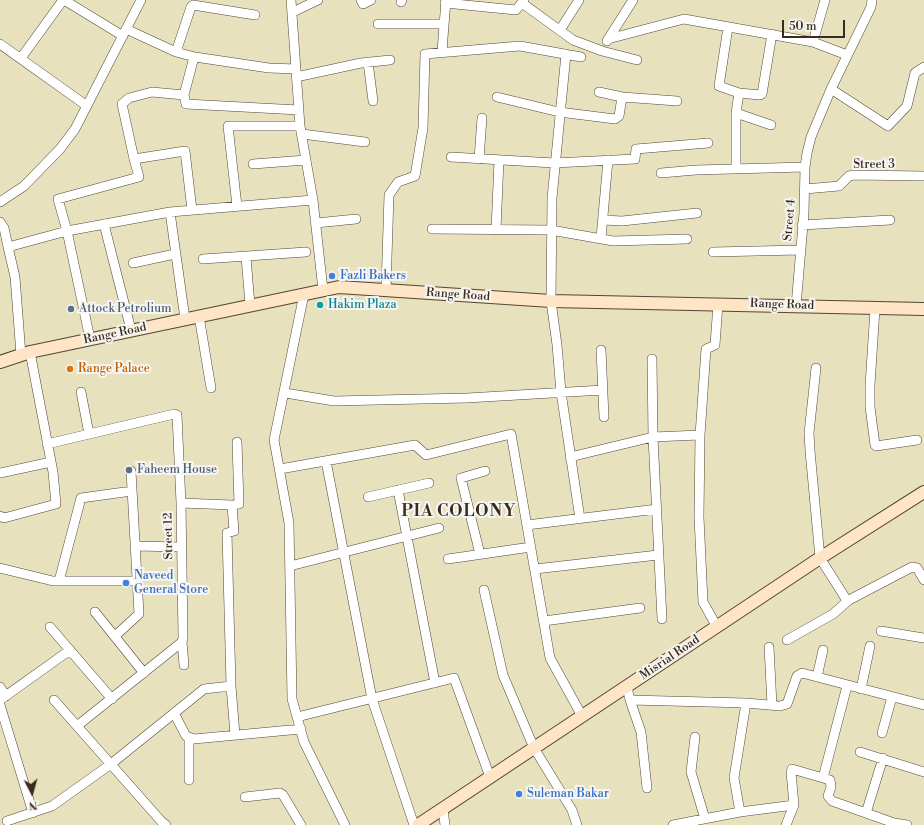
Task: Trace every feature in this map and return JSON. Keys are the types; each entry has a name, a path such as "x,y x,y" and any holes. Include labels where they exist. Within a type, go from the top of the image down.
{"main road":[{"name":"Range Road","path":"0,362 25,354 90,339 339,287 551,301 924,309"},
{"name":"Misrial Road","path":"418,825 820,558 924,492"}],"street":[{"path":"21,58 63,0 125,32 176,52 194,57 296,73 390,60"},
{"path":"0,202 24,186 60,149 76,129 141,0"},
{"path":"291,0 301,130 313,200 323,290"},
{"path":"293,12 318,0"},
{"path":"361,0 363,4 371,0"},
{"path":"560,30 579,0"},
{"path":"602,51 633,0"},
{"path":"813,42 825,0"},
{"name":"Street 4","path":"796,306 805,189 805,167 811,138 831,88 871,7 872,0"},
{"path":"442,51 446,2 516,10 523,2 573,40 602,51 637,60"},
{"path":"176,52 191,7 193,5 255,15"},
{"path":"608,39 684,19 813,42 847,55"},
{"path":"378,24 444,24"},
{"path":"728,27 719,86 739,93 760,96 762,94 772,34"},
{"path":"0,44 88,106"},
{"path":"386,289 389,196 398,182 415,176 423,128 425,54 442,51 520,46 581,57"},
{"path":"566,54 554,163 551,230 551,301 557,345 560,392 580,519"},
{"path":"194,57 184,95 186,104 299,110"},
{"path":"368,62 373,101"},
{"path":"831,88 888,126 907,106 915,74 924,67"},
{"path":"90,339 67,231 58,198 139,177 122,104 123,102 135,96 152,92 184,95"},
{"path":"599,92 622,97 677,101"},
{"path":"736,169 736,113 739,93"},
{"path":"497,97 559,112 615,119 619,116 622,97"},
{"path":"736,113 771,125"},
{"path":"479,159 482,118"},
{"path":"237,206 228,126 301,130 365,142"},
{"path":"451,157 554,163 635,159 636,148 708,143"},
{"path":"134,159 185,151 192,210"},
{"path":"253,164 306,160"},
{"path":"496,230 499,160"},
{"path":"601,238 608,160"},
{"path":"661,173 696,170 805,167"},
{"name":"Street 3","path":"805,189 840,186 849,176 854,175 924,176"},
{"path":"8,246 67,231 170,212 313,200"},
{"path":"170,212 185,319"},
{"path":"603,220 622,221 697,213"},
{"path":"316,223 356,219"},
{"path":"802,225 890,220"},
{"path":"0,222 4,228 15,277 25,354 51,462 56,504 4,518 0,516"},
{"path":"104,224 131,330"},
{"path":"432,229 551,230 613,241 687,239"},
{"path":"713,252 800,250"},
{"path":"203,259 306,252"},
{"path":"134,263 176,254"},
{"path":"246,257 250,305"},
{"path":"304,294 285,393 274,440 289,523 292,699 304,742 345,825"},
{"path":"717,626 703,602 699,517 700,435 706,349 715,344 718,304"},
{"path":"875,309 870,385 870,407 875,444 876,446 917,440"},
{"path":"199,316 211,388"},
{"path":"602,350 604,418"},
{"path":"652,359 653,437 662,619"},
{"path":"816,368 809,433 820,558 846,599 849,600"},
{"path":"285,393 334,401 467,398 603,390"},
{"path":"47,444 89,434 82,392"},
{"name":"Street 12","path":"89,434 174,414 177,416 181,503 182,642 184,665"},
{"path":"280,469 415,445 426,455 511,434 550,658 582,716"},
{"path":"570,457 653,437 700,435"},
{"path":"181,503 237,505 239,501 237,442"},
{"path":"326,461 372,699 414,825"},
{"path":"0,473 51,462"},
{"path":"115,636 139,614 131,471"},
{"path":"480,554 461,478 485,471"},
{"path":"368,497 429,483"},
{"path":"398,490 435,683"},
{"path":"59,581 81,498 132,491"},
{"path":"232,505 234,531 227,533 231,686 235,735"},
{"path":"527,525 657,510"},
{"path":"290,566 440,528"},
{"path":"135,546 182,547"},
{"path":"448,558 531,547"},
{"path":"534,569 658,554"},
{"path":"787,640 833,614 849,600 914,566 917,568 924,580"},
{"path":"0,568 53,581 137,581"},
{"path":"484,590 503,675 534,748 572,810 576,825"},
{"path":"544,621 640,608"},
{"path":"96,612 144,673"},
{"path":"50,627 112,699"},
{"path":"881,631 924,638"},
{"path":"77,726 182,642"},
{"path":"861,689 870,646"},
{"path":"769,647 772,705"},
{"path":"0,687 3,698 70,650"},
{"path":"817,677 823,650"},
{"path":"630,700 746,703 783,706 787,704 799,674 817,677 847,686 924,704"},
{"path":"297,717 454,678 490,777"},
{"path":"7,821 52,806 111,764 204,689 231,686"},
{"path":"823,778 847,686"},
{"path":"626,687 641,732 647,788"},
{"path":"882,732 892,697"},
{"path":"54,700 166,825"},
{"path":"740,812 734,778 746,703"},
{"path":"0,705 33,813"},
{"path":"174,713 186,736 189,738 189,780"},
{"path":"189,738 300,729"},
{"path":"695,737 691,772 705,819"},
{"path":"860,752 924,772"},
{"path":"866,813 883,758"},
{"path":"786,825 794,805 790,772 792,770 831,781 829,799 894,823 907,825"},
{"path":"245,797 280,793 283,795 301,825"},
{"path":"673,825 740,812 794,805"},
{"path":"443,809 445,825"}],"place":[{"name":"Fazli Bakers","path":"332,276"},
{"name":"Hakim Plaza","path":"320,305"},
{"name":"Attock Petrolium","path":"71,309"},
{"name":"Range Palace","path":"70,369"},
{"name":"Faheem House","path":"129,470"},
{"name":"Naveed General Store","path":"126,583"},
{"name":"Suleman Bakar","path":"519,794"}],"district":[{"name":"PIA COLONY","path":"459,512"}]}
